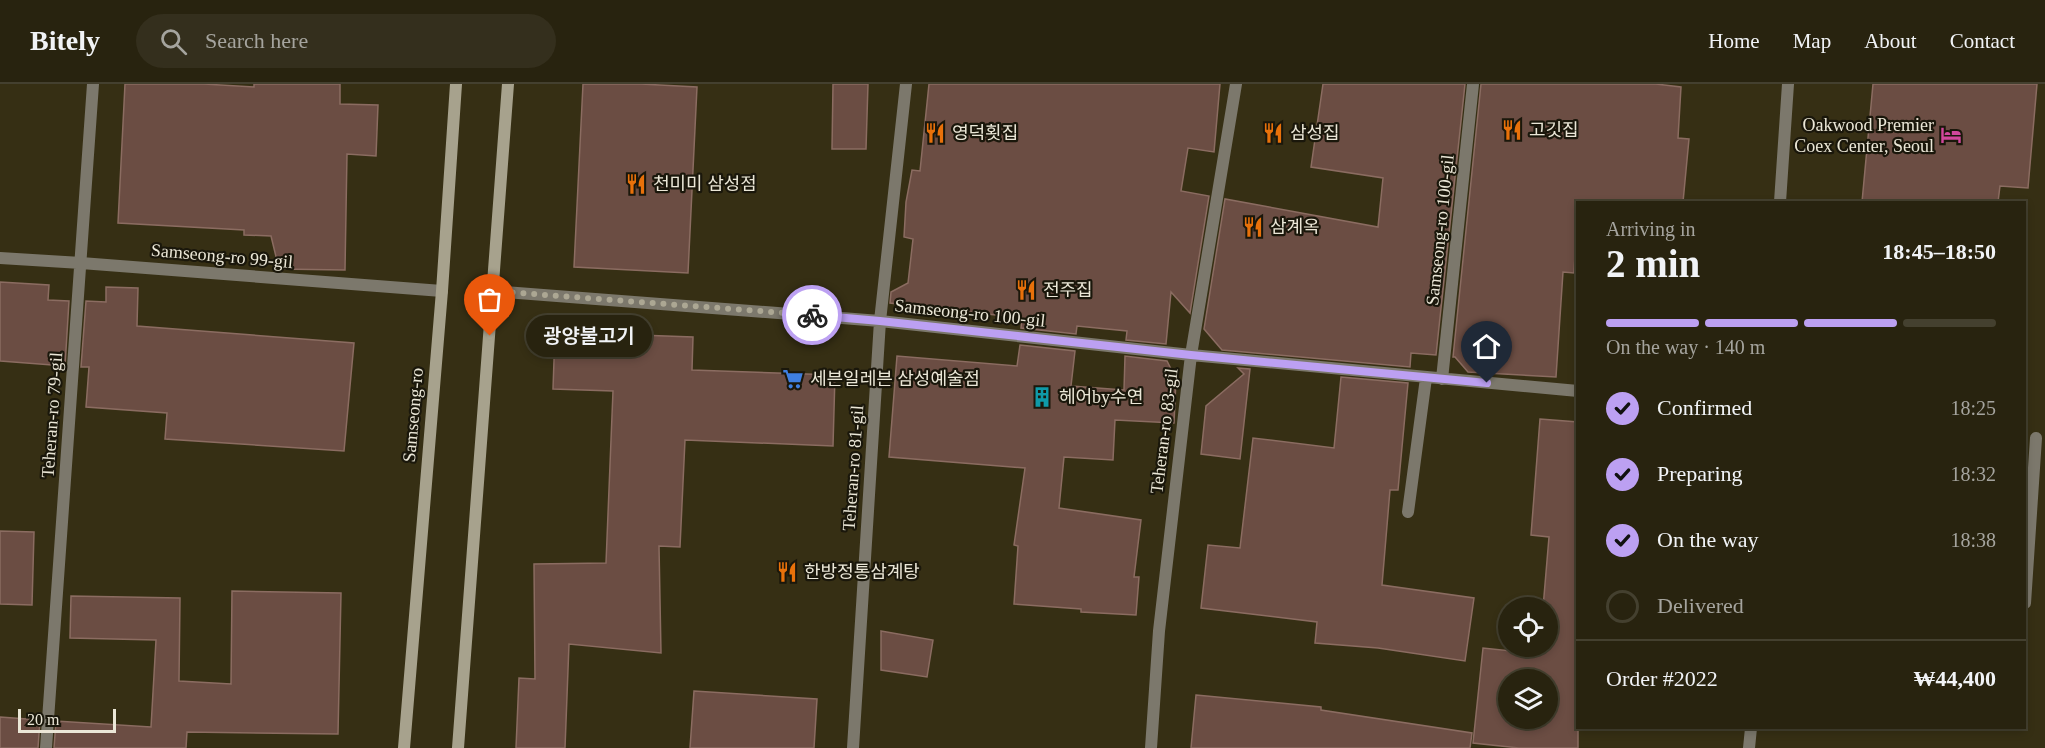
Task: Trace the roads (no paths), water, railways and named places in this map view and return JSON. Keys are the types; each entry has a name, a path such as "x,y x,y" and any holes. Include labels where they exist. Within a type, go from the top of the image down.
{"main road":[{"name":"Samseong-ro","path":"405,748 442,291 456,84"},
{"path":"458,748 508,84"}],"street":[{"name":"Teheran-ro 79-gil","path":"46,748 93,84"},
{"name":"Teheran-ro 81-gil","path":"853,748 880,321 906,84"},
{"name":"Teheran-ro 83-gil","path":"1151,748 1159,631 1191,355 1236,84"},
{"name":"Samseong-ro 100-gil","path":"1442,379 1473,84"},
{"path":"1780,201 1788,84"},
{"name":"Samseong-ro 99-gil","path":"0,258 442,291"},
{"name":"Samseong-ro 100-gil","path":"493,291 880,321 1191,355 1576,391"},
{"path":"1408,512 1426,378"},
{"path":"2026,588 2036,438"},
{"path":"1749,748 1751,729"}],"place":[{"name":"고깃집","path":"1512,130"},
{"name":"영덕횟집","path":"935,133"},
{"name":"삼성집","path":"1273,133"},
{"name":"Oakwood Premier Coex Center, Seoul","path":"1951,135"},
{"name":"천미미 삼성점","path":"636,184"},
{"name":"삼계옥","path":"1253,227"},
{"name":"전주집","path":"1026,290"},
{"name":"광양불고기","path":"490,336"},
{"name":"세븐일레븐 삼성예술점","path":"793,379"},
{"name":"헤어by수연","path":"1042,397"},
{"name":"한방정통삼계탕","path":"787,572"}]}
